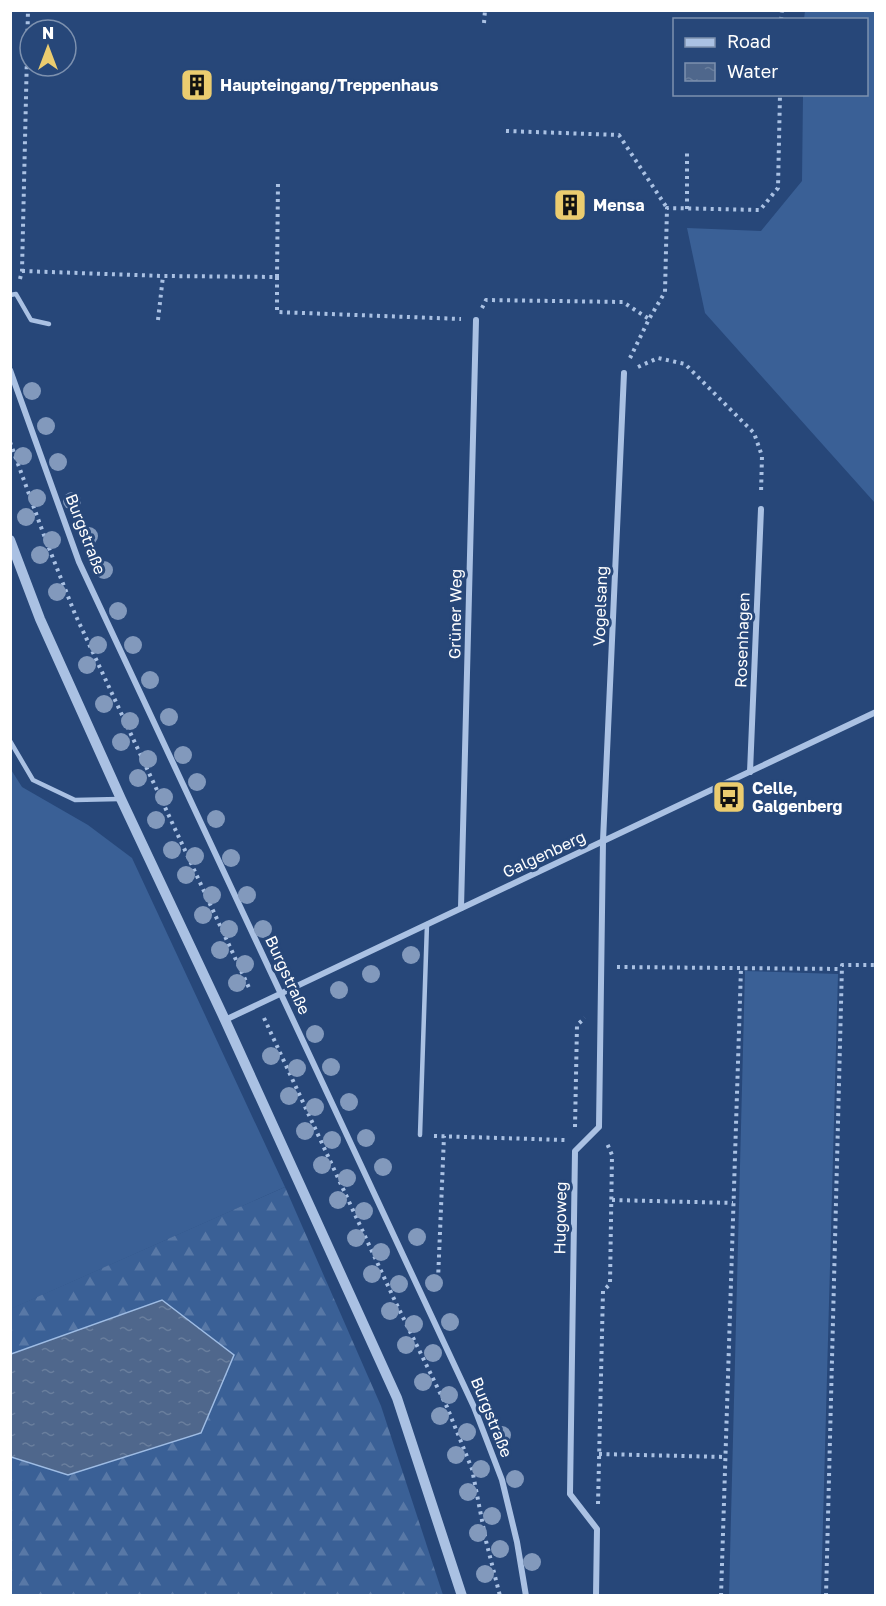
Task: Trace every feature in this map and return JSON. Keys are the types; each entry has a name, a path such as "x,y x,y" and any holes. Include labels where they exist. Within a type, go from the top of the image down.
{"street":[{"name":"Grüner Weg","path":"461,908 476,320"},
{"name":"Burgstraße","path":"10,370 79,562 474,1407 502,1480 517,1542 526,1596"},
{"name":"Vogelsang","path":"603,841 624,373"},
{"name":"Rosenhagen","path":"750,772 761,509"},
{"path":"10,540 40,619 121,799 398,1398 462,1596"},
{"name":"Galgenberg","path":"225,1020 876,712"},
{"path":"574,1151 599,1126 603,841"},
{"name":"Hugoweg","path":"574,1151 570,1494 597,1529"},
{"path":"596,1596 597,1529"}],"lane":[{"path":"13,295 31,320 49,324"},
{"path":"10,741 33,780 75,800 121,799"},
{"path":"420,1135 428,924"}],"path":[{"path":"13,295 22,271 28,10"},
{"path":"484,23 485,10"},
{"path":"667,208 760,210 778,188 780,96"},
{"path":"506,131 619,135 667,208 665,292 649,319 624,373"},
{"path":"687,150 687,208"},
{"path":"277,312 278,182"},
{"path":"22,271 277,277"},
{"path":"158,320 163,276"},
{"path":"624,373 658,358 685,364 754,433 762,456 761,509"},
{"path":"826,1596 842,965 876,965"},
{"path":"601,967 842,969"},
{"path":"721,1596 741,968"},
{"path":"574,1151 577,1024 601,1004"},
{"path":"597,1529 603,1291 610,1284 612,1200 612,1155 599,1126"},
{"path":"420,1135 574,1141"},
{"path":"438,1280 444,1136"},
{"path":"612,1200 733,1203"},
{"path":"599,1454 725,1457"}],"green space":[{"path":"805,11 875,11 875,503 705,313 687,228 761,231 802,181 803,96 868,96 868,18 804,18"},
{"path":"10,768 22,787 88,825 132,858 285,1187 11,1309"},
{"path":"745,971 838,974 821,1595 729,1595"},
{"path":"285,1187 381,1406 443,1595 11,1595 10,1309"}],"water":[{"path":"162,1300 234,1355 201,1433 68,1475 11,1457 11,1354"}],"place":[{"name":"Haupteingang/Treppenhaus","path":"197,85"},
{"name":"Mensa","path":"570,205"},
{"name":"Celle, Galgenberg","path":"729,797"}]}
